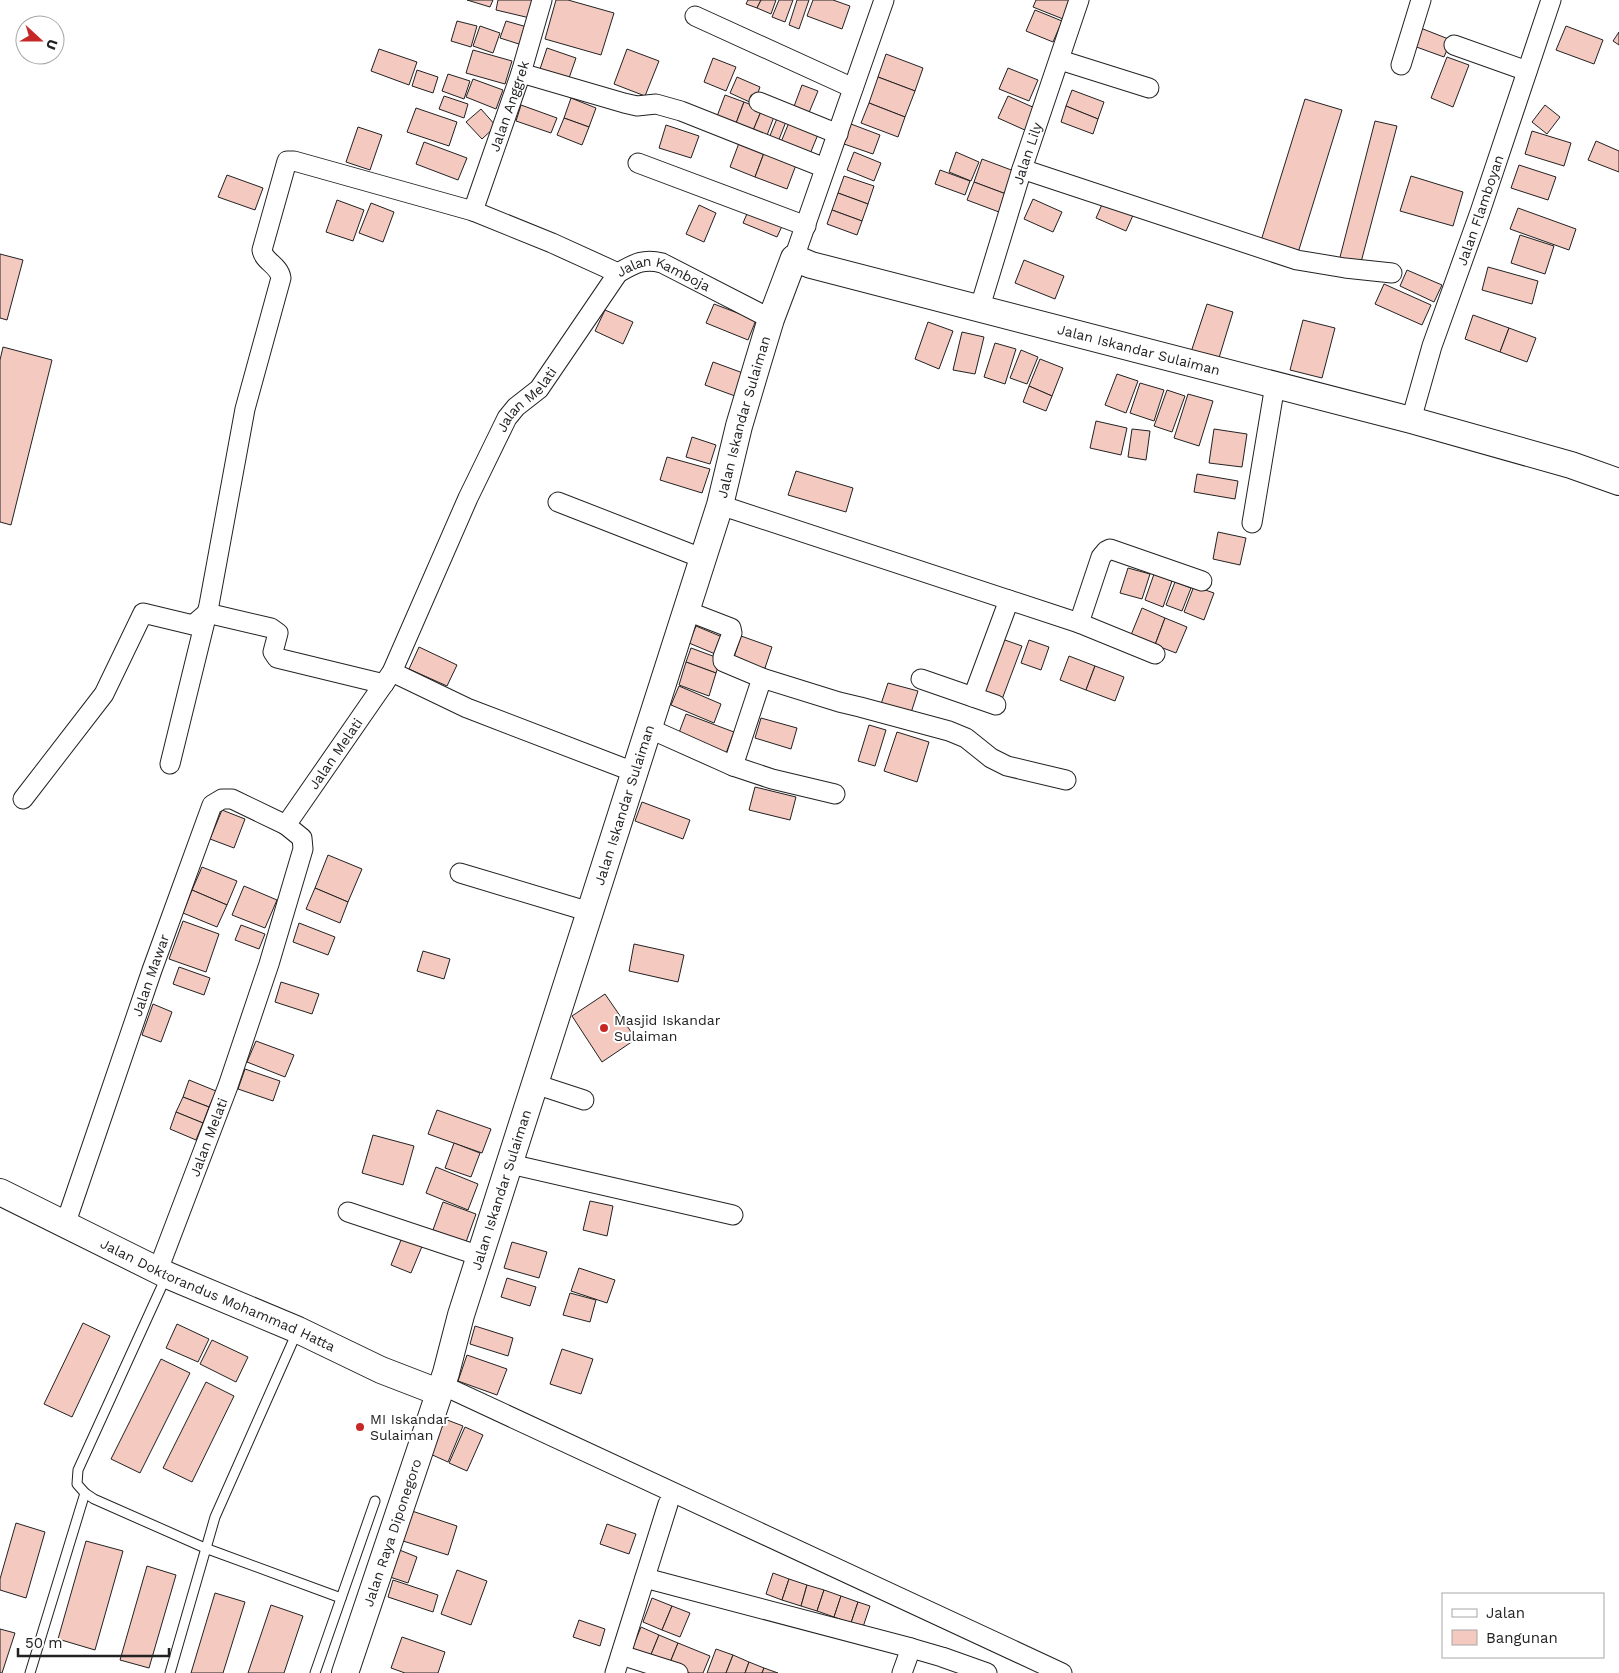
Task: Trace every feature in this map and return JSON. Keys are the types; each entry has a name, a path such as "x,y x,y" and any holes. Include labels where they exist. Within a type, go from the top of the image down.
{"street":[{"name":"Jalan Anggrek","path":"473,211 521,73 542,0"},
{"path":"794,258 884,0"},
{"name":"Jalan Lily","path":"977,307 983,297 1022,169 1079,0"},
{"path":"1401,65 1421,0"},
{"name":"Jalan Flamboyan","path":"1411,420 1432,346 1480,212 1551,0"},
{"path":"695,16 853,88"},
{"path":"1454,45 1527,71"},
{"path":"1060,60 1149,88"},
{"path":"521,73 624,104 637,106 656,104 681,111 825,168"},
{"path":"759,102 838,134"},
{"name":"Jalan Kamboja","path":"207,613 245,409 281,278 278,270 263,257 262,250 285,163 290,160 473,211 552,243 618,273 646,260 662,263 771,319"},
{"path":"638,163 806,226"},
{"path":"1022,169 1297,260 1392,273"},
{"name":"Jalan Iskandar Sulaiman","path":"440,1389 461,1315 648,728 704,559 771,319 794,258 811,265 1411,420 1571,465 1619,482"},
{"name":"Jalan Melati","path":"163,1273 269,964 303,849 302,838 286,825 388,678 468,498 507,418 516,407 539,389 618,273"},
{"path":"1252,523 1275,384"},
{"path":"558,502 704,559"},
{"path":"720,505 1079,623 1155,654"},
{"path":"1079,623 1101,556 1110,549 1202,581"},
{"path":"973,697 1009,600"},
{"path":"687,611 731,628 732,633 723,661 762,678 838,702 949,732 966,738 990,758 1007,766 1066,780"},
{"path":"23,800 104,694 143,613 193,625 207,613"},
{"path":"207,613 275,630 278,633 273,652 277,658 388,678 634,772"},
{"path":"170,764 207,613"},
{"path":"734,766 762,678"},
{"path":"920,679 996,705"},
{"path":"648,728 734,766 835,794"},
{"name":"Jalan Mawar","path":"65,1225 152,970 212,805 222,799 232,799 286,825"},
{"path":"460,873 590,912"},
{"path":"535,1084 584,1100"},
{"path":"510,1164 733,1215"},
{"name":"Jalan Doktorandus Mohammad Hatta","path":"0,1192 163,1273 298,1330 381,1370 440,1389"},
{"path":"348,1212 480,1256"},
{"path":"440,1389 1062,1673"},
{"name":"Jalan Raya Diponegoro","path":"345,1673 440,1389"},
{"path":"615,1673 668,1504"},
{"path":"645,1578 911,1648 939,1665 987,1673"},
{"path":"902,1673 911,1648"},
{"path":"621,1655 678,1673"}],"lane":[{"path":"163,1273 78,1470 77,1484 84,1493 94,1499 206,1548 341,1598"},
{"path":"170,1673 215,1517 298,1330"},
{"path":"30,1673 84,1493"},
{"path":"315,1673 375,1501"}],"building":[{"path":"467,0 493,0 490,7"},
{"path":"498,0 534,0 530,18 496,10"},
{"path":"556,0 568,0 614,13 601,55 545,39"},
{"path":"748,0 761,0 757,8 746,4"},
{"path":"761,0 776,0 771,14 757,8"},
{"path":"779,0 793,0 785,22 772,17"},
{"path":"797,0 809,0 799,29 789,25"},
{"path":"813,0 833,0 850,6 842,29 807,16"},
{"path":"1036,0 1071,0 1063,19 1033,7"},
{"path":"1035,10 1062,21 1053,42 1026,31"},
{"path":"457,21 477,26 471,47 451,41"},
{"path":"506,21 527,27 522,45 500,38"},
{"path":"480,26 500,33 493,53 473,46"},
{"path":"1566,26 1603,40 1594,64 1556,50"},
{"path":"1418,27 1451,40 1444,57 1411,45"},
{"path":"1619,32 1619,45 1613,41"},
{"path":"547,48 576,58 568,81 539,72"},
{"path":"379,49 417,62 409,85 371,71"},
{"path":"627,49 659,61 645,96 614,84"},
{"path":"473,50 512,61 505,84 466,73"},
{"path":"886,54 923,68 915,91 878,77"},
{"path":"1447,57 1469,65 1453,107 1431,98"},
{"path":"713,58 736,67 726,91 704,82"},
{"path":"1008,68 1038,80 1029,101 999,89"},
{"path":"417,70 438,77 433,93 412,86"},
{"path":"448,74 470,81 464,99 442,91"},
{"path":"737,77 760,87 754,104 730,93"},
{"path":"878,77 915,91 905,117 869,103"},
{"path":"473,79 503,90 496,109 466,97"},
{"path":"802,85 818,91 808,115 793,109"},
{"path":"1072,90 1104,102 1098,119 1066,106"},
{"path":"725,95 744,102 735,126 716,119"},
{"path":"444,96 468,104 464,118 439,109"},
{"path":"1008,96 1037,109 1027,131 998,118"},
{"path":"571,98 596,108 589,127 564,118"},
{"path":"1305,99 1342,110 1297,256 1260,244"},
{"path":"744,102 762,109 752,133 735,126"},
{"path":"869,103 905,117 898,137 861,123"},
{"path":"521,105 557,118 551,133 516,121"},
{"path":"1545,105 1560,117 1547,134 1532,122"},
{"path":"1066,106 1098,119 1093,134 1061,122"},
{"path":"416,108 457,122 449,146 407,132"},
{"path":"481,109 496,126 482,139 466,122"},
{"path":"762,109 775,114 766,138 752,133"},
{"path":"778,116 787,119 778,142 769,138"},
{"path":"564,118 589,127 582,145 557,135"},
{"path":"790,120 819,132 810,154 781,142"},
{"path":"1375,121 1397,126 1360,266 1339,261"},
{"path":"851,124 880,135 873,154 844,144"},
{"path":"666,125 699,136 691,158 659,148"},
{"path":"358,127 382,135 370,170 346,162"},
{"path":"1532,131 1571,143 1564,166 1525,154"},
{"path":"1596,141 1619,151 1619,172 1588,160"},
{"path":"424,142 467,158 458,180 416,164"},
{"path":"739,143 764,153 755,177 730,167"},
{"path":"854,152 881,163 874,181 847,170"},
{"path":"956,152 979,162 971,181 949,172"},
{"path":"764,153 796,165 787,189 755,177"},
{"path":"982,159 1014,171 1006,194 974,182"},
{"path":"1519,165 1556,177 1548,200 1511,188"},
{"path":"940,170 970,181 965,195 935,184"},
{"path":"227,175 263,188 255,210 218,197"},
{"path":"844,176 874,186 868,204 838,193"},
{"path":"1411,176 1463,192 1453,226 1400,211"},
{"path":"974,182 1006,194 999,212 967,200"},
{"path":"838,193 868,204 862,221 832,210"},
{"path":"1033,199 1062,212 1053,232 1024,219"},
{"path":"337,200 364,210 353,241 326,232"},
{"path":"1104,200 1134,213 1126,231 1096,218"},
{"path":"371,203 394,212 383,242 359,233"},
{"path":"699,205 716,213 704,242 686,234"},
{"path":"1518,208 1576,229 1569,250 1510,229"},
{"path":"749,209 783,224 777,237 743,223"},
{"path":"832,210 862,221 857,235 827,224"},
{"path":"1520,235 1554,246 1545,274 1511,263"},
{"path":"0,254 23,260 7,320 0,318"},
{"path":"1024,260 1064,276 1055,299 1015,283"},
{"path":"1488,267 1538,281 1532,304 1482,290"},
{"path":"1407,270 1442,285 1434,302 1400,286"},
{"path":"1384,284 1431,305 1422,325 1375,304"},
{"path":"714,304 756,320 748,340 706,323"},
{"path":"1207,304 1233,312 1218,361 1191,352"},
{"path":"605,310 633,322 623,344 595,331"},
{"path":"1473,315 1509,328 1500,352 1465,339"},
{"path":"1303,320 1335,328 1322,378 1290,370"},
{"path":"928,322 953,331 939,369 915,359"},
{"path":"1509,328 1536,338 1527,362 1500,352"},
{"path":"962,332 984,337 975,374 953,370"},
{"path":"995,343 1016,349 1005,384 984,377"},
{"path":"3,347 52,360 11,525 0,522 0,360"},
{"path":"1021,350 1038,357 1027,384 1010,378"},
{"path":"1040,359 1063,368 1052,396 1029,386"},
{"path":"713,362 743,373 735,396 705,385"},
{"path":"1117,374 1138,381 1126,413 1105,405"},
{"path":"1140,383 1164,390 1154,421 1130,413"},
{"path":"1029,386 1052,396 1046,411 1023,402"},
{"path":"1167,390 1185,396 1172,432 1154,426"},
{"path":"1188,394 1213,401 1199,446 1174,438"},
{"path":"1096,421 1127,428 1121,455 1090,448"},
{"path":"1132,429 1150,431 1146,460 1128,457"},
{"path":"1214,429 1247,434 1242,467 1209,463"},
{"path":"692,437 716,445 710,464 686,457"},
{"path":"667,457 710,469 702,493 660,480"},
{"path":"796,471 853,488 846,512 788,495"},
{"path":"1197,474 1238,481 1235,499 1194,492"},
{"path":"1218,532 1246,538 1240,565 1213,559"},
{"path":"1128,568 1150,574 1142,599 1120,593"},
{"path":"1154,574 1172,581 1163,607 1145,600"},
{"path":"1175,582 1191,588 1182,611 1166,605"},
{"path":"1194,586 1214,593 1204,620 1184,612"},
{"path":"1142,608 1165,618 1155,645 1131,635"},
{"path":"1165,618 1187,627 1176,653 1155,645"},
{"path":"696,626 727,639 720,656 689,643"},
{"path":"741,636 772,647 764,671 733,660"},
{"path":"1002,639 1022,646 1001,702 981,695"},
{"path":"1029,640 1049,647 1041,670 1021,663"},
{"path":"419,647 457,665 447,686 409,669"},
{"path":"691,648 721,659 716,673 686,662"},
{"path":"1069,656 1095,666 1086,690 1060,680"},
{"path":"686,662 716,673 709,696 679,685"},
{"path":"1095,666 1124,677 1115,701 1086,690"},
{"path":"888,683 918,691 910,716 880,707"},
{"path":"679,686 721,704 714,723 671,705"},
{"path":"686,714 734,732 725,756 677,738"},
{"path":"761,718 797,728 791,749 755,738"},
{"path":"869,725 886,730 875,766 858,761"},
{"path":"897,732 929,742 917,782 884,771"},
{"path":"755,787 796,797 790,820 749,810"},
{"path":"642,802 690,820 683,839 635,821"},
{"path":"222,810 245,819 234,848 210,839"},
{"path":"328,855 362,869 348,902 315,888"},
{"path":"202,867 237,881 227,905 192,890"},
{"path":"244,886 277,900 265,928 232,915"},
{"path":"315,888 348,902 340,923 306,909"},
{"path":"192,890 227,905 217,927 183,913"},
{"path":"183,921 219,934 206,972 169,959"},
{"path":"299,923 335,937 328,955 293,942"},
{"path":"241,925 265,934 259,949 235,940"},
{"path":"634,944 684,955 678,982 629,971"},
{"path":"423,951 450,959 444,979 417,971"},
{"path":"179,967 210,978 204,995 173,984"},
{"path":"281,982 319,994 312,1014 275,1002"},
{"name":"Masjid Iskandar Sulaiman","path":"605,994 636,1039 602,1062 572,1016"},
{"path":"153,1004 172,1012 161,1042 142,1035"},
{"path":"256,1041 294,1055 285,1077 247,1062"},
{"path":"245,1069 280,1081 273,1101 238,1089"},
{"path":"189,1080 216,1091 209,1107 183,1097"},
{"path":"183,1097 209,1107 203,1123 176,1112"},
{"path":"437,1110 491,1129 482,1153 428,1134"},
{"path":"176,1112 203,1123 196,1140 170,1129"},
{"path":"373,1135 414,1146 403,1185 362,1173"},
{"path":"454,1143 480,1153 471,1177 445,1168"},
{"path":"436,1167 478,1184 468,1210 426,1193"},
{"path":"590,1201 613,1206 607,1236 583,1230"},
{"path":"443,1202 476,1214 466,1242 433,1230"},
{"path":"403,1235 423,1244 411,1273 391,1265"},
{"path":"512,1242 547,1252 539,1278 504,1268"},
{"path":"579,1268 615,1280 607,1303 571,1291"},
{"path":"507,1278 536,1287 530,1306 501,1297"},
{"path":"570,1293 596,1300 590,1322 563,1315"},
{"path":"83,1323 110,1336 72,1417 44,1404"},
{"path":"177,1324 209,1339 198,1362 166,1348"},
{"path":"475,1326 513,1338 508,1356 470,1344"},
{"path":"212,1340 248,1357 236,1382 200,1364"},
{"path":"562,1349 593,1359 581,1394 550,1384"},
{"path":"467,1355 507,1369 497,1395 458,1381"},
{"path":"161,1359 190,1373 140,1473 111,1459"},
{"path":"206,1382 234,1396 192,1482 163,1468"},
{"path":"442,1418 463,1426 448,1462 428,1453"},
{"path":"465,1427 483,1435 467,1471 449,1463"},
{"path":"412,1511 457,1526 448,1555 403,1541"},
{"path":"16,1523 45,1532 26,1598 0,1590 0,1579"},
{"path":"607,1524 636,1534 629,1554 600,1544"},
{"path":"86,1541 123,1551 95,1650 58,1639"},
{"path":"397,1549 417,1557 408,1583 387,1576"},
{"path":"147,1566 176,1575 149,1668 120,1660"},
{"path":"457,1570 487,1581 471,1625 441,1614"},
{"path":"773,1573 789,1579 782,1600 766,1594"},
{"path":"789,1579 807,1585 801,1606 782,1600"},
{"path":"393,1580 438,1595 433,1612 388,1597"},
{"path":"807,1585 824,1590 817,1611 801,1606"},
{"path":"824,1590 841,1596 834,1617 817,1611"},
{"path":"215,1593 245,1602 223,1673 191,1673"},
{"path":"841,1596 858,1602 851,1623 834,1617"},
{"path":"652,1598 672,1606 662,1630 643,1622"},
{"path":"858,1602 870,1606 863,1627 851,1623"},
{"path":"271,1605 303,1616 284,1673 248,1673"},
{"path":"672,1606 690,1613 680,1637 662,1630"},
{"path":"579,1620 605,1629 600,1646 573,1637"},
{"path":"641,1627 659,1635 650,1657 632,1649"},
{"path":"0,1629 15,1633 2,1673 0,1673"},
{"path":"659,1635 678,1643 669,1665 650,1657"},
{"path":"402,1637 445,1652 438,1673 405,1673 391,1668"},
{"path":"678,1643 710,1656 703,1673 690,1673 669,1665"},
{"path":"716,1649 733,1655 726,1673 707,1673"},
{"path":"733,1655 749,1662 745,1673 726,1673"},
{"path":"749,1662 764,1668 762,1673 745,1673"},
{"path":"764,1668 778,1673 762,1673"}],"place":[{"name":"Masjid Iskandar Sulaiman","path":"604,1028"},
{"name":"MI Iskandar Sulaiman","path":"360,1427"}]}
